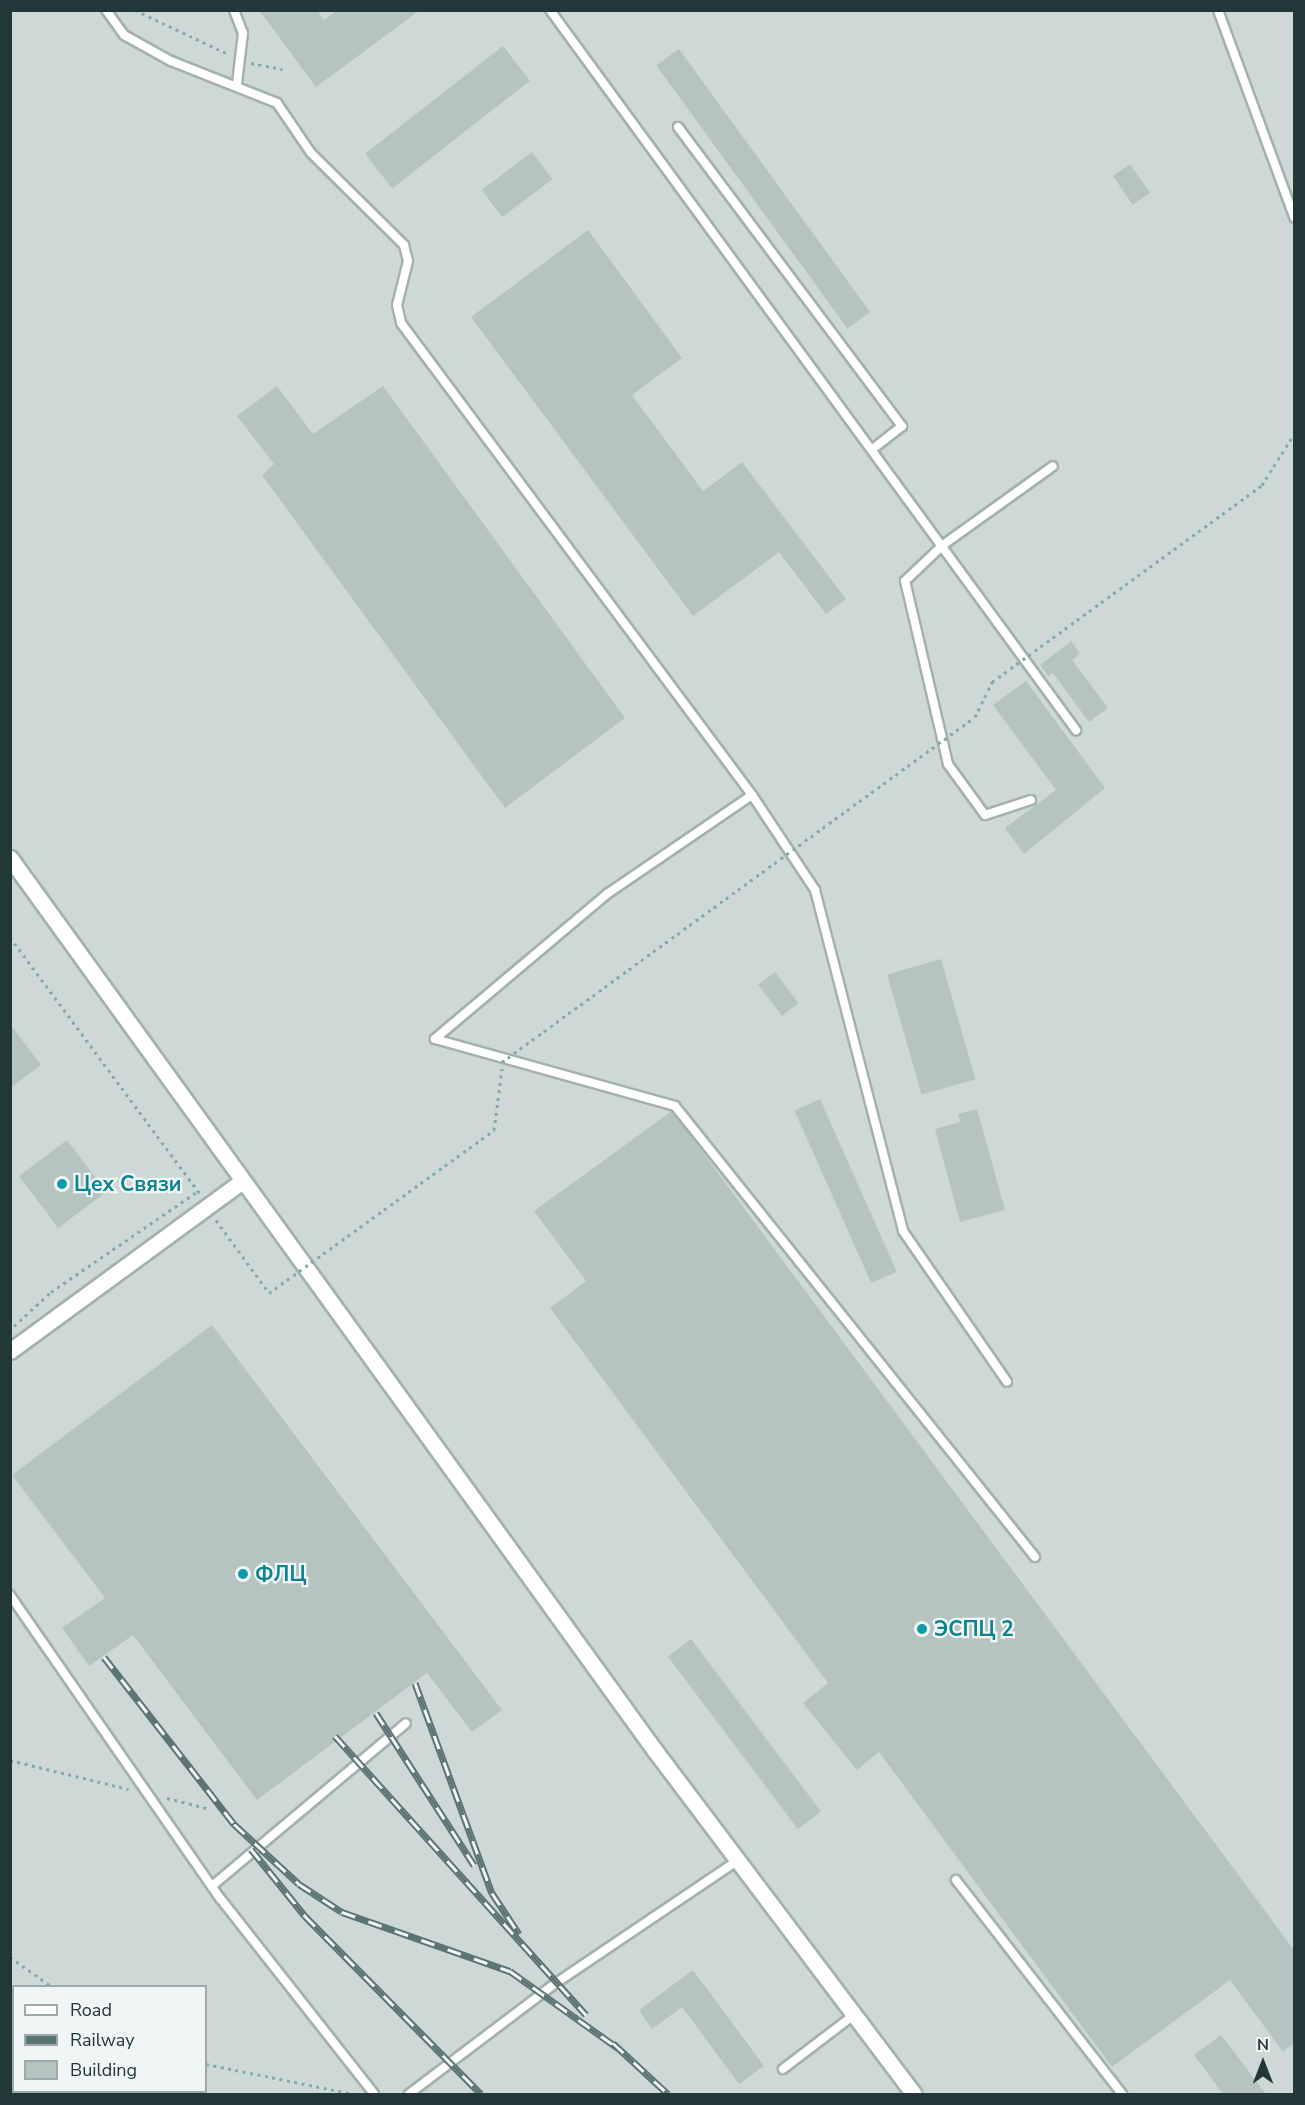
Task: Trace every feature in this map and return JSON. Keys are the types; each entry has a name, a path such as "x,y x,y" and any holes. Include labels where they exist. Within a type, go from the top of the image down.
{"street":[{"path":"10,858 737,1861 914,2094"},
{"path":"10,1351 242,1181"}],"lane":[{"path":"106,10 124,35 171,61 237,83 277,103 311,153 404,245 408,261 397,305 401,323 752,795 815,890 903,1231 1007,1382"},
{"path":"234,10 243,33 243,62 237,83"},
{"path":"550,10 944,544 1076,730"},
{"path":"1218,10 1294,217"},
{"path":"678,127 902,426 873,449"},
{"path":"1031,800 985,815 948,764 905,581 944,544 1053,466"},
{"path":"752,795 607,894 435,1039 675,1106 1035,1557"},
{"path":"10,1595 212,1886 374,2094"},
{"path":"212,1886 406,1723"},
{"path":"409,2094 556,1983 737,1861"},
{"path":"956,1881 1122,2094"},
{"path":"783,2069 854,2015"}],"path":[{"path":"135,10 243,62 282,69"},
{"path":"10,937 198,1191 207,1207 270,1293 494,1130 502,1062 975,717 993,682 1262,485 1294,434"},
{"path":"10,1329 51,1292 198,1191"},
{"path":"10,1761 210,1809"},
{"path":"10,1957 50,1985"},
{"path":"207,2064 353,2094"}],"shaded area":[{"path":"11,11 1294,11 1294,2094 11,2094"}],"building":[{"path":"259,10 317,10 324,20 338,10 420,10 316,87"},
{"path":"503,46 530,81 392,188 365,154"},
{"path":"679,49 870,312 847,328 656,65"},
{"path":"532,152 552,179 502,217 482,190"},
{"path":"1130,164 1150,193 1133,205 1113,176"},
{"path":"588,230 682,358 632,395 703,491 742,462 846,599 826,614 779,552 693,616 471,317"},
{"path":"277,386 313,434 383,386 625,718 505,808 262,475 274,464 237,416"},
{"path":"1071,641 1080,654 1072,660 1108,708 1089,722 1053,673 1048,676 1040,665"},
{"path":"1026,681 1105,788 1024,854 1005,828 1056,790 993,705"},
{"path":"941,959 975,1079 922,1095 887,974"},
{"path":"775,972 798,1003 782,1016 758,985"},
{"path":"10,1024 41,1065 10,1088"},
{"path":"820,1099 897,1272 871,1283 794,1110"},
{"path":"977,1109 1005,1210 960,1222 935,1129 960,1122 958,1114"},
{"name":"ЭСПЦ 2","path":"672,1111 1294,1950 1294,2043 1283,2052 1230,1980 1112,2067 879,1752 857,1770 803,1703 828,1683 550,1308 586,1281 534,1211"},
{"name":"Цех Связи","path":"67,1140 106,1192 58,1228 19,1176"},
{"name":"ФЛЦ","path":"212,1325 502,1710 472,1732 427,1673 257,1800 133,1635 89,1666 62,1628 105,1598 12,1475"},
{"path":"691,1639 821,1812 798,1829 668,1656"},
{"path":"693,1970 764,2066 739,2084 682,2007 652,2029 639,2010"},
{"path":"1221,2035 1266,2094 1223,2094 1194,2055"}],"railway":[{"path":"104,1657 234,1824 299,1884 342,1912 510,1971 618,2048"},
{"path":"415,1683 492,1893 519,1934"},
{"path":"376,1713 474,1865"},
{"path":"335,1736 586,2015"},
{"path":"251,1849 305,1916 481,2094"},
{"path":"613,2043 668,2094"}],"place":[{"name":"Цех Связи","path":"62,1184"},
{"name":"ФЛЦ","path":"243,1574"},
{"name":"ЭСПЦ 2","path":"922,1629"}]}
